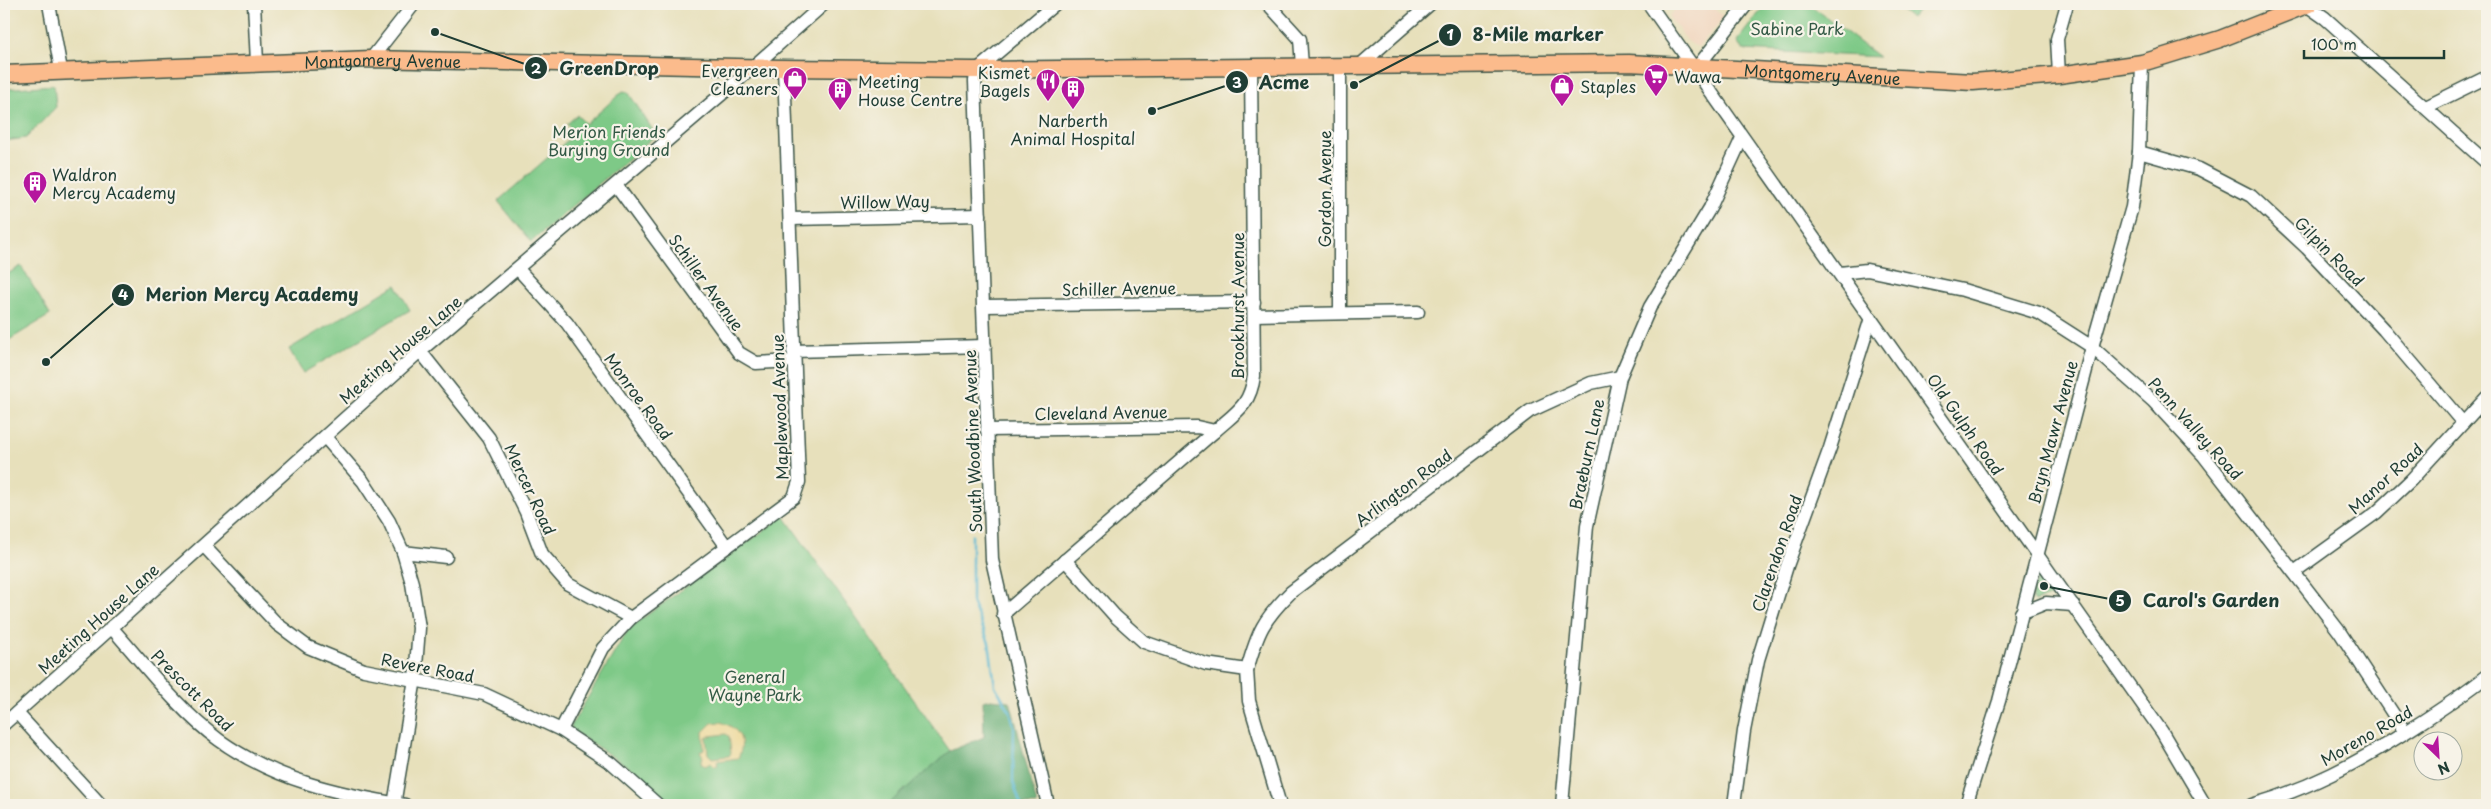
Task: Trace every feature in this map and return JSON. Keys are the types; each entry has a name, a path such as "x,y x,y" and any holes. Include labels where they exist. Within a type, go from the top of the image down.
{"main road":[{"name":"Montgomery Avenue","path":"4,74 61,70 371,59 753,68 978,70 1631,63 1973,82 2059,75 2142,63 2220,40 2307,4"}],"street":[{"path":"49,4 61,70"},
{"path":"254,4 257,62"},
{"path":"371,59 414,4"},
{"name":"Meeting House Lane","path":"4,724 420,351 753,68 824,4"},
{"path":"978,70 1055,4"},
{"path":"1268,4 1300,39 1302,66"},
{"path":"1359,66 1430,4"},
{"name":"Old Gulph Road","path":"1650,4 1696,66 1742,138 1840,274 2162,732 2206,805"},
{"path":"1696,66 1747,4"},
{"path":"2059,75 2057,40 2067,4"},
{"path":"2307,4 2426,107 2487,163"},
{"name":"Bryn Mawr Avenue","path":"1966,805 1999,701 2020,613 2132,207 2139,152 2142,63"},
{"name":"Brookhurst Avenue","path":"1003,614 1215,431 1243,406 1252,394 1254,376 1254,309 1251,66"},
{"name":"Gordon Avenue","path":"1340,66 1340,312"},
{"name":"Maplewood Avenue","path":"561,730 603,648 631,618 794,497 799,482 793,356 791,219 784,68"},
{"name":"South Woodbine Avenue","path":"978,70 975,88 992,560 1048,805"},
{"path":"2426,107 2487,77"},
{"name":"Braeburn Lane","path":"1562,805 1587,526 1620,377 1650,307 1710,208 1742,138"},
{"name":"Gilpin Road","path":"2139,152 2199,169 2251,196 2307,248 2384,330 2463,423"},
{"name":"Schiller Avenue","path":"616,185 739,353 756,363 793,356 985,346"},
{"name":"Willow Way","path":"791,219 980,215"},
{"name":"Monroe Road","path":"518,269 567,323 727,547"},
{"name":"Penn Valley Road","path":"1840,274 1867,270 1973,293 2039,313 2092,347 2154,401 2204,456 2339,631 2405,732"},
{"name":"Schiller Avenue","path":"984,306 1418,312"},
{"name":"Clarendon Road","path":"1734,805 1744,730 1758,660 1787,566 1830,448 1871,318"},
{"name":"Mercer Road","path":"420,351 489,438 526,512 542,554 568,584 631,618"},
{"name":"Arlington Road","path":"1280,805 1249,700 1247,670 1257,634 1272,611 1291,592 1530,411 1591,383 1620,377"},
{"name":"Manor Road","path":"2294,572 2376,513 2411,480 2487,397"},
{"name":"Cleveland Avenue","path":"987,430 1197,427 1215,431"},
{"path":"325,437 363,481 390,521 403,552 412,583 419,628 397,805"},
{"name":"Revere Road","path":"204,546 277,624 308,647 364,670 484,694 561,730 611,763 658,805"},
{"path":"403,552 446,557"},
{"path":"1065,560 1115,616 1144,642 1206,664 1247,670"},
{"path":"2020,613 2046,603 2072,605"},
{"name":"Prescott Road","path":"111,627 180,704 218,740 259,765 291,780 397,805"},
{"name":"Moreno Road","path":"2252,805 2326,778 2461,697 2487,676"},
{"path":"17,713 101,805"}],"shaded area":[{"path":"1680,4 1709,4 1724,17 1698,47 1689,43 1669,17"}],"green space":[{"name":"Sabine Park","path":"1766,4 1809,4 1879,57 1743,50 1737,41"},
{"path":"1894,4 1923,4 1911,18"},
{"path":"54,85 56,107 26,138 4,141 4,89"},
{"name":"Merion Friends Burying Ground","path":"623,91 628,92 656,135 531,242 498,201 569,139 564,133 570,128 567,124 577,115 586,124"},
{"path":"21,266 50,315 4,343 4,276"},
{"path":"396,285 410,310 303,373 289,349"},
{"name":"General Wayne Park","path":"784,516 950,751 887,805 669,805 636,772 573,731 571,726 629,628"},
{"path":"2042,576 2058,595 2055,598 2050,597 2034,602 2032,598 2037,578"},
{"path":"991,699 1010,701 1037,805 887,805 950,751 984,737 983,701"}],"sand":[{"path":"720,722 732,727 739,735 742,745 738,758 717,761 718,766 715,767 711,763 705,766 701,763 703,757 700,752 704,750 703,732 712,723","holes":["726,734 729,736 731,753 729,756 712,758 708,754 706,738"]}],"waterway":[{"path":"972,535 972,602 989,643 995,686 1010,711 1014,726 1013,782 1021,805"}],"place":[{"name":"GreenDrop","path":"435,32"},
{"name":"8-Mile marker","path":"1354,85"},
{"name":"Wawa","path":"1656,97"},
{"name":"Evergreen Cleaners","path":"795,100"},
{"name":"Kismet Bagels","path":"1048,102"},
{"name":"Staples","path":"1562,107"},
{"name":"Narberth Animal Hospital","path":"1073,110"},
{"name":"Meeting House Centre","path":"840,111"},
{"name":"Acme","path":"1152,111"},
{"name":"Waldron Mercy Academy","path":"35,204"},
{"name":"Merion Mercy Academy","path":"46,362"},
{"name":"Carol's Garden","path":"2044,586"}]}
